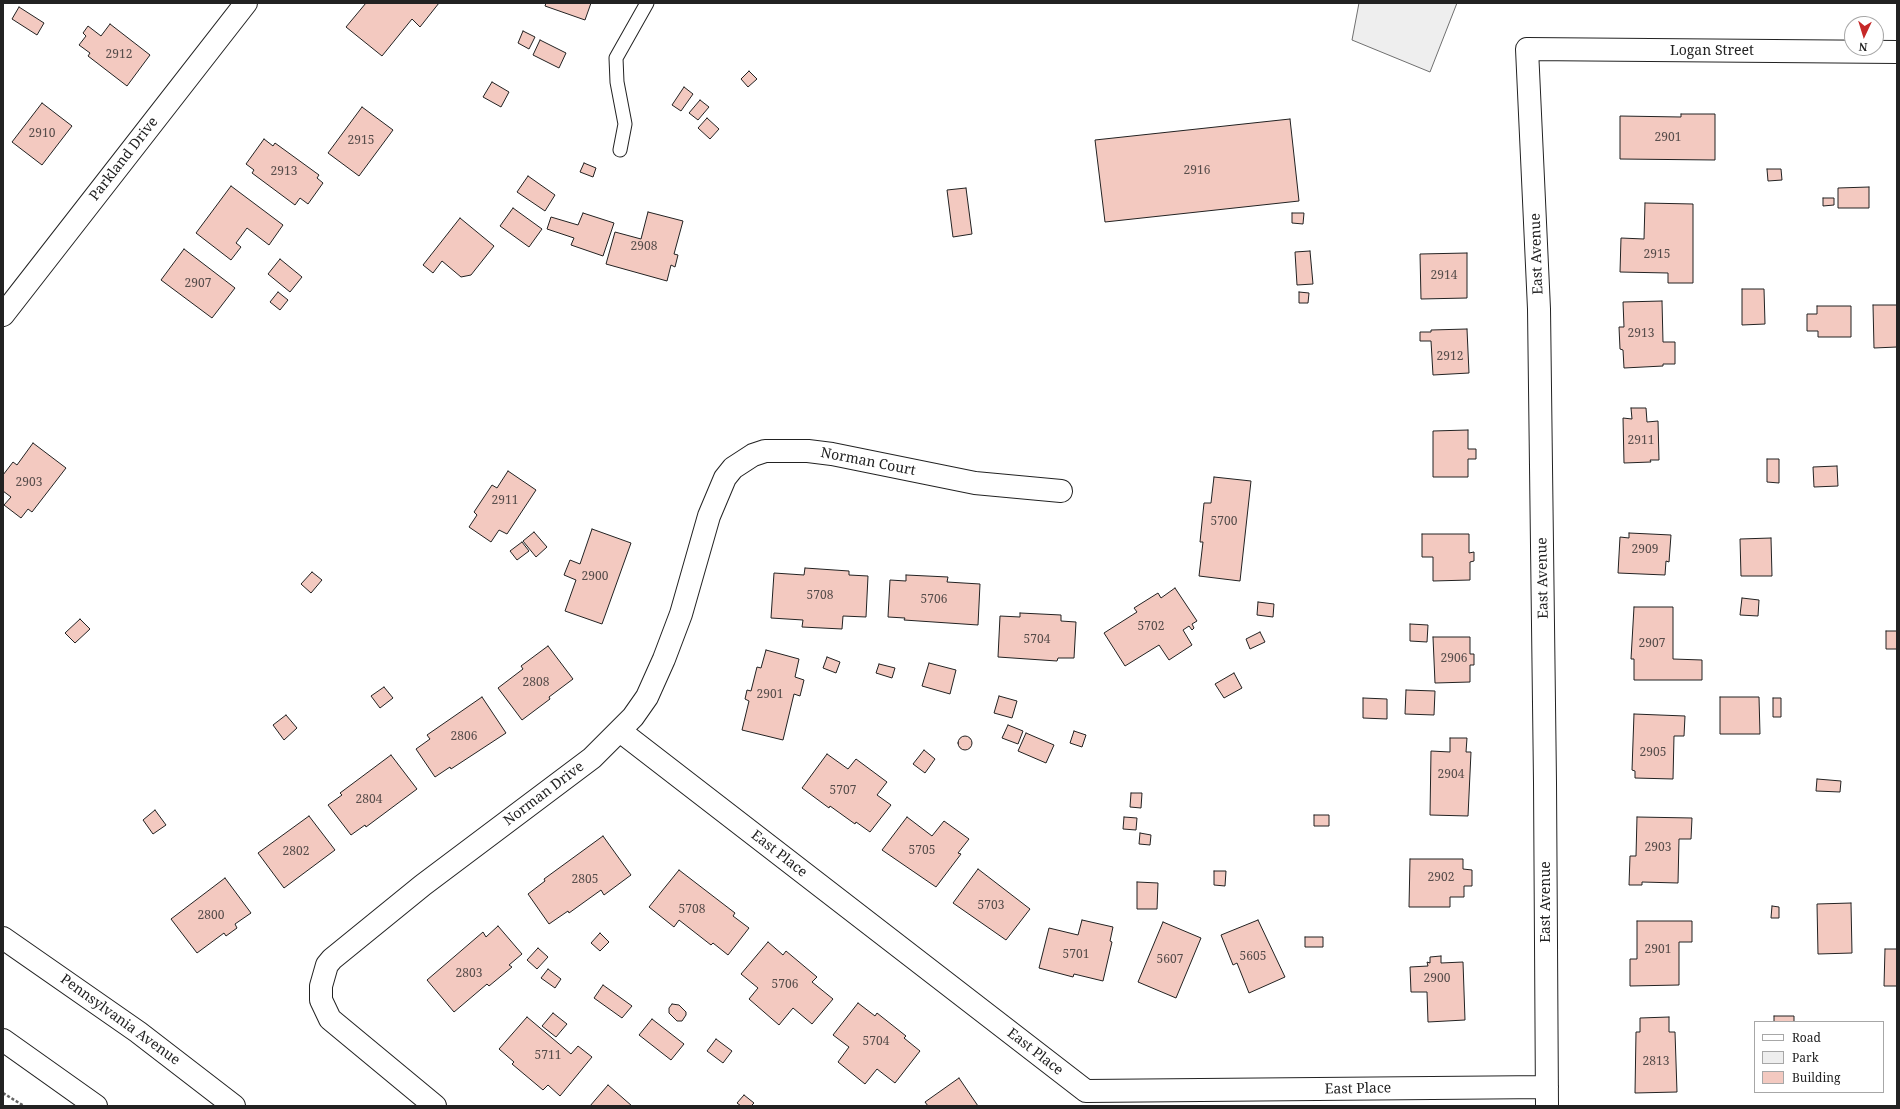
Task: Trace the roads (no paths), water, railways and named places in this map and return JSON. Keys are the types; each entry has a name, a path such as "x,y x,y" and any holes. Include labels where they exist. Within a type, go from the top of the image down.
{"main road":[{"name":"Parkland Drive","path":"4,311 246,3"},
{"name":"Logan Street","path":"1527,50 1897,52"},
{"name":"East Avenue","path":"1527,50 1539,309 1547,1097"},
{"name":"Norman Court","path":"708,516 725,478 733,468 753,454 765,451 796,451 832,454 975,483 1061,491"},
{"name":"Norman Drive","path":"435,1106 330,1018 323,1006 321,986 327,965 332,959 423,885 592,758 633,717 647,697 658,673 680,614 708,516"},
{"name":"East Place","path":"620,730 1085,1099 1547,1097"},
{"name":"Pennsylvania Avenue","path":"3,938 131,1028 234,1106"},
{"path":"3,1040 96,1106"}],"lane":[{"path":"620,150 625,124 617,82 616,58 647,3"}]}
